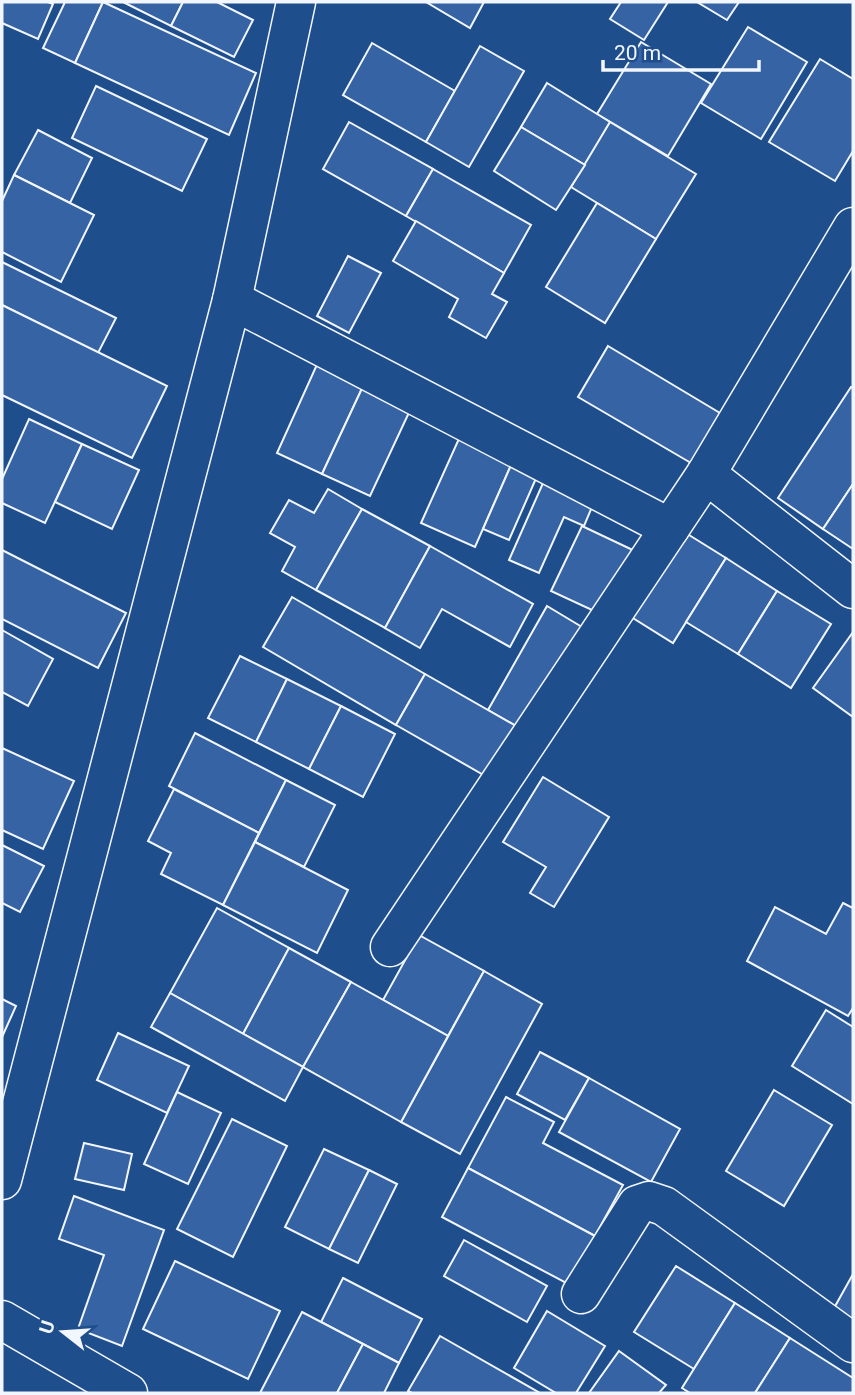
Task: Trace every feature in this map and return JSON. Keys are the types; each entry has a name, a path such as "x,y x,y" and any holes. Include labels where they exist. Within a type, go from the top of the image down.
{"street":[{"path":"2,1180 232,300 296,2"},
{"path":"390,947 706,474 853,227"},
{"path":"232,300 670,528"},
{"path":"706,474 853,589"},
{"path":"581,1294 637,1205 649,1201 664,1206 853,1343"},
{"path":"2,1320 128,1393"}],"building":[{"path":"2,2 53,4 38,39 2,23"},
{"path":"65,2 103,2 75,63 43,48"},
{"path":"103,2 256,73 229,135 75,63"},
{"path":"123,2 183,2 171,26"},
{"path":"183,2 217,2 253,20 234,57 171,26"},
{"path":"426,2 484,2 470,28"},
{"path":"621,2 668,2 644,40 610,19"},
{"path":"697,2 739,2 727,20"},
{"path":"748,27 807,62 761,139 701,103"},
{"path":"641,42 711,84 668,156 597,114"},
{"path":"372,43 455,91 426,142 343,95"},
{"path":"480,46 524,71 469,167 426,142"},
{"path":"820,59 853,79 853,151 835,181 769,142"},
{"path":"547,83 610,122 585,165 521,127"},
{"path":"96,86 207,139 182,191 72,138"},
{"path":"349,122 433,169 406,216 323,169"},
{"path":"610,122 696,174 656,239 571,187"},
{"path":"521,127 585,165 556,210 494,171"},
{"path":"38,130 92,158 70,203 14,175"},
{"path":"433,169 531,225 504,273 406,216"},
{"path":"14,175 94,215 61,282 2,252 2,201"},
{"path":"597,203 656,239 605,323 546,287"},
{"path":"416,221 504,273 492,294 507,302 486,338 449,317 458,299 393,261"},
{"path":"348,256 381,273 349,333 317,316"},
{"path":"2,262 116,318 98,353 2,305"},
{"path":"2,305 167,386 132,458 2,395"},
{"path":"608,346 720,413 691,463 578,397"},
{"path":"319,360 365,382 322,474 277,453"},
{"path":"365,382 413,404 370,496 322,474"},
{"path":"851,387 853,484 823,529 778,498"},
{"path":"29,419 82,444 45,523 2,503 2,479"},
{"path":"462,432 515,456 475,547 421,523"},
{"path":"82,444 139,470 112,529 55,502"},
{"path":"515,456 541,467 509,540 483,529"},
{"path":"547,474 597,495 584,526 564,517 539,573 509,560"},
{"path":"853,484 853,549 823,529"},
{"path":"328,489 362,509 316,590 282,571 295,547 270,533 289,500 314,513"},
{"path":"362,509 430,546 385,628 316,590"},
{"path":"582,526 637,552 607,617 551,591"},
{"path":"681,530 726,558 673,643 628,615"},
{"path":"430,546 533,604 510,647 442,609 420,648 385,628"},
{"path":"2,550 126,613 98,668 2,619"},
{"path":"726,558 777,591 738,654 686,622"},
{"path":"777,591 831,624 791,688 738,654"},
{"path":"292,597 425,674 396,725 263,647"},
{"path":"547,606 582,627 523,730 488,710"},
{"path":"2,630 53,659 28,706 2,692"},
{"path":"853,632 853,717 813,688"},
{"path":"240,656 287,679 256,742 208,718"},
{"path":"425,674 523,730 494,781 396,725"},
{"path":"287,679 341,706 309,769 256,742"},
{"path":"341,706 395,734 363,797 309,769"},
{"path":"195,733 286,780 259,833 169,786"},
{"path":"2,748 74,781 43,849 2,830"},
{"path":"543,777 609,817 554,907 530,893 546,867 503,842"},
{"path":"286,780 335,805 304,867 255,842"},
{"path":"174,789 259,833 223,905 161,874 171,853 148,841"},
{"path":"255,842 348,890 317,953 223,905"},
{"path":"2,845 44,866 20,912 2,903"},
{"path":"843,903 853,908 853,1008 848,1016 747,961 775,907 826,934"},
{"path":"217,908 289,948 243,1034 170,993"},
{"path":"419,935 484,971 448,1036 383,1000"},
{"path":"289,948 351,982 303,1067 243,1034"},
{"path":"484,971 542,1004 460,1154 401,1122"},
{"path":"351,982 448,1036 401,1122 303,1067"},
{"path":"170,993 303,1067 285,1101 151,1027"},
{"path":"2,999 16,1006 2,1037"},
{"path":"826,1010 853,1027 853,1104 792,1066"},
{"path":"118,1033 189,1066 167,1113 97,1080"},
{"path":"540,1052 589,1078 565,1120 517,1094"},
{"path":"589,1078 680,1129 651,1182 559,1132"},
{"path":"774,1090 832,1125 784,1206 726,1171"},
{"path":"177,1092 221,1113 188,1184 144,1164"},
{"path":"506,1097 554,1122 543,1143 623,1185 595,1236 468,1168"},
{"path":"232,1119 287,1146 233,1257 177,1229"},
{"path":"84,1143 132,1154 124,1190 75,1179"},
{"path":"324,1149 369,1170 329,1249 285,1227"},
{"path":"468,1168 595,1236 570,1285 442,1217"},
{"path":"369,1170 397,1184 358,1263 329,1249"},
{"path":"74,1196 164,1230 122,1346 78,1329 104,1255 59,1239"},
{"path":"464,1240 547,1286 527,1322 444,1276"},
{"path":"175,1261 280,1311 248,1379 143,1329"},
{"path":"676,1266 735,1303 694,1369 634,1332"},
{"path":"853,1274 853,1322 833,1310"},
{"path":"343,1278 422,1319 399,1363 321,1322"},
{"path":"735,1303 790,1338 755,1393 690,1393 682,1388"},
{"path":"547,1311 605,1346 576,1393 556,1393 514,1368"},
{"path":"302,1312 363,1344 337,1393 260,1393"},
{"path":"440,1336 540,1393 408,1391"},
{"path":"790,1338 853,1378 853,1393 755,1393"},
{"path":"363,1344 399,1363 384,1393 337,1393"},
{"path":"619,1351 666,1385 659,1393 589,1393"}]}
